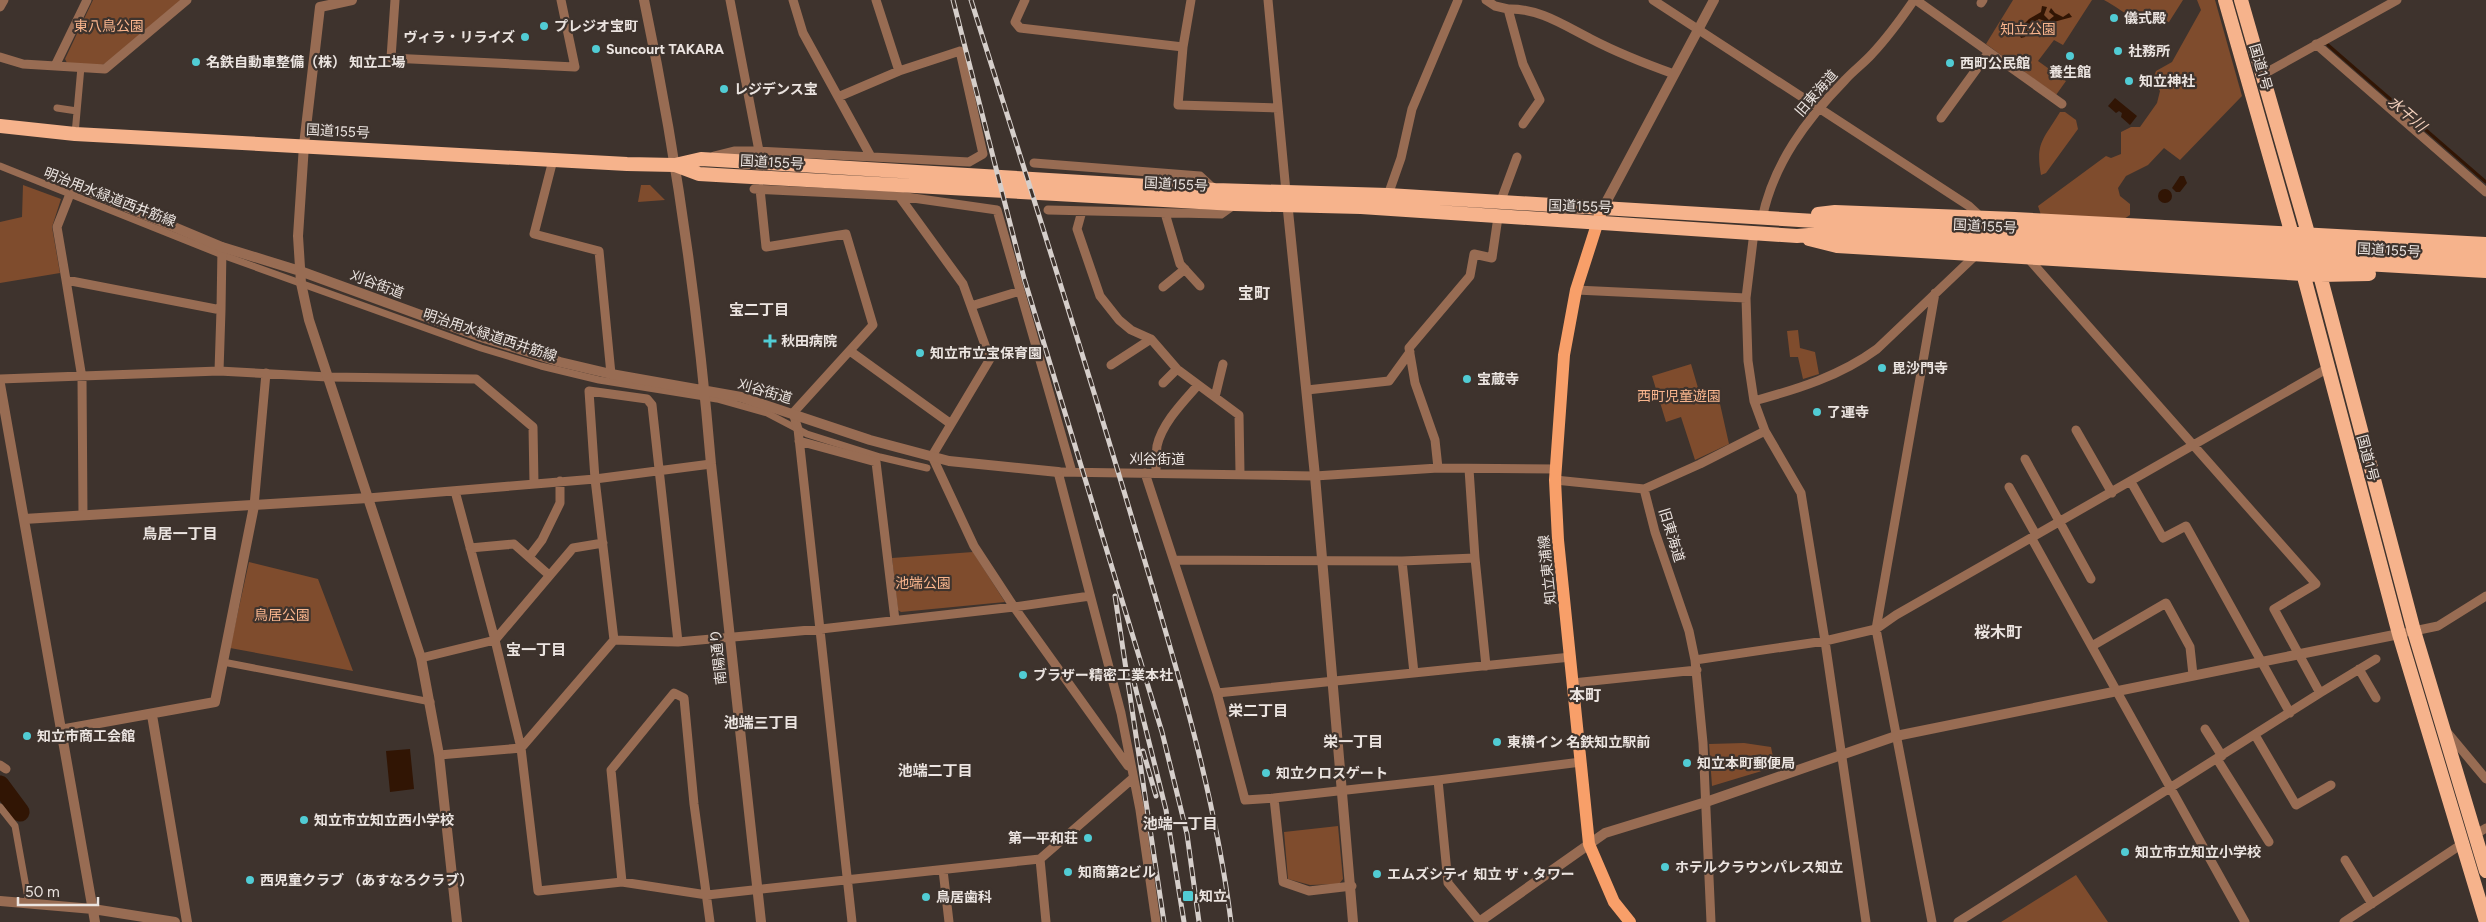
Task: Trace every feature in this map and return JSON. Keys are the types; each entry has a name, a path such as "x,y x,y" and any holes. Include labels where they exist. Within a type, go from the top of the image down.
{"highway":[{"name":"国道1号","path":"2224,0 2303,273 2399,634 2486,922"},
{"name":"国道1号","path":"2241,0 2320,274 2414,631 2444,728 2481,831 2486,871"},
{"name":"国道155号","path":"0,126 75,134 553,160 674,165 701,159 1215,190 1361,208 1596,224 1620,223 1797,236 1821,234 1946,235 2486,257"},
{"name":"国道155号","path":"674,165 699,174 1235,204 1287,199 1388,195 1762,219 1795,219 1946,235 2486,272"},
{"path":"1795,219 1836,212 2015,219 2486,244"},
{"path":"1797,236 1837,246 2320,274 2405,274 2486,279"}],"main road":[{"name":"知立東浦線","path":"1603,208 1596,224 1576,290 1564,355 1556,474 1558,540 1572,657 1580,762 1589,844 1614,902 1630,922"}],"street":[{"path":"0,7 4,0"},
{"path":"55,66 87,0"},
{"path":"0,57 23,64 105,69 187,0"},
{"path":"352,0 320,3 304,146 298,236 301,283 309,320 421,658 439,755 457,922"},
{"path":"395,0 392,58 575,67 561,0"},
{"name":"南陽通り","path":"644,0 674,165 705,394 760,922"},
{"path":"730,0 759,151"},
{"path":"793,0 803,33 870,155"},
{"path":"876,0 900,71"},
{"path":"1025,0 1015,22 1020,28 1183,47"},
{"path":"1191,0 1183,47 1178,105 1278,108"},
{"path":"1268,0 1315,476 1352,886 1353,922"},
{"path":"1388,195 1401,158 1412,109 1458,0"},
{"path":"1486,0 1495,6 1508,9 1522,9 1550,17 1592,40 1674,74"},
{"path":"1653,0 1969,206 1982,218"},
{"path":"1603,208 1714,0"},
{"path":"1915,0 2062,104"},
{"name":"旧東海道","path":"1762,219 1771,186 1784,157 1797,136 1893,30 1915,0"},
{"path":"2262,75 2397,0"},
{"path":"1508,9 1523,64 1540,100 1523,124"},
{"path":"2316,44 2486,192"},
{"path":"701,159 734,151 759,151 870,155 969,162 983,154 960,51 900,71 838,97"},
{"path":"1941,118 1988,52"},
{"path":"75,134 80,67"},
{"path":"57,108 77,111"},
{"path":"1500,203 1517,157"},
{"path":"553,160 534,234 598,251 611,374"},
{"path":"1034,163 1200,176 1215,190"},
{"name":"明治用水緑道西井筋線","path":"0,166 301,283 481,348 541,366 599,380 705,394 767,413 798,429 880,458 927,468"},
{"path":"81,188 75,189 70,194 56,227 82,378 82,515"},
{"name":"刈谷街道","path":"81,188 210,242 222,251 300,271 487,340 560,362 611,374 705,394 741,397 870,440 949,461 1058,472 1240,473 1315,476 1438,468 1469,469 1556,474 1644,489"},
{"path":"852,922 798,429 793,413 873,325 846,234 766,248 757,189 899,196 997,210 1072,472"},
{"path":"899,196 963,284 990,359 932,456 974,546 1014,608 1131,769"},
{"path":"1048,210 1221,214 1235,204"},
{"path":"1082,211 1077,229 1100,296 1119,320 1131,330 1151,339 1178,370 1239,415 1240,473"},
{"path":"1165,213 1180,264 1200,286"},
{"path":"1438,468 1435,440 1415,383 1409,348 1470,276 1474,254 1492,258 1498,217"},
{"path":"1754,402 1795,390 1844,370 1864,359 1878,349 2015,219"},
{"path":"1754,232 1746,298 1748,361 1754,402 1765,431 1801,493 1825,641 1866,922"},
{"path":"220,371 222,251"},
{"path":"2026,256 2316,584 2274,609 2320,693"},
{"path":"1163,287 1185,269"},
{"path":"66,280 221,310"},
{"path":"1576,290 1746,298"},
{"path":"971,306 1020,292"},
{"path":"1932,922 1876,629 1935,293"},
{"path":"1111,366 1151,339"},
{"path":"850,351 951,424"},
{"path":"1307,390 1389,381 1410,352"},
{"path":"1215,397 1222,364"},
{"path":"1695,660 1825,641 1876,629 1896,615 2328,368"},
{"path":"1163,384 1178,370"},
{"path":"0,379 82,378 220,371 328,377 476,379 533,428 534,484"},
{"path":"60,730 152,715 215,702 254,506 266,373"},
{"path":"0,384 95,922"},
{"path":"1156,473 1157,446 1161,434 1184,401 1198,385"},
{"path":"439,755 522,748 614,640 595,479 589,390 647,399 652,405 678,642"},
{"path":"2076,430 2112,493"},
{"path":"1644,489 1700,464 1765,431"},
{"path":"799,441 876,462 896,620"},
{"path":"2024,459 2091,579"},
{"path":"24,519 368,498 595,479 711,464"},
{"path":"1469,469 1475,558 1486,666"},
{"path":"1058,472 1121,713 1132,779 1140,810 1156,922"},
{"path":"1145,473 1175,560 1216,693 1245,800 1343,791 1580,762"},
{"path":"529,557 542,540 560,503 560,481"},
{"path":"2131,482 2163,538 2186,526 2290,713"},
{"path":"2009,487 2115,690 2245,922"},
{"name":"旧東海道","path":"1644,489 1655,532 1689,630 1697,670 1706,802 1711,922"},
{"path":"455,491 522,748 538,891 622,882 707,895 1040,859 1132,779"},
{"path":"421,658 495,640 573,548 603,543"},
{"path":"470,548 514,544 549,575"},
{"path":"1175,560 1321,559 1402,561 1475,558"},
{"path":"1402,561 1414,673"},
{"path":"614,640 678,642 821,629 1014,608 1090,596"},
{"path":"1438,780 1448,883 1480,922 1605,833 1706,802 1840,754 1896,736 2115,690 2438,626 2486,596"},
{"path":"2092,646 2166,603 2190,647 2193,675"},
{"path":"1216,693 1572,657"},
{"path":"1958,922 2376,659"},
{"path":"223,662 430,702"},
{"path":"1573,683 1697,670"},
{"path":"2359,670 2376,698"},
{"path":"622,882 611,770 674,693 684,698 694,804 710,922"},
{"path":"152,715 187,922"},
{"path":"2444,728 2486,779"},
{"path":"2205,729 2269,842"},
{"path":"2255,736 2296,805 2331,785"},
{"path":"1274,798 1283,882 1309,891 1352,886"},
{"path":"0,807 15,826 29,904"},
{"path":"2344,922 2462,844"},
{"path":"1040,859 1046,922"},
{"path":"2345,860 2372,904"},
{"path":"944,870 949,922"},
{"path":"0,901 93,909 175,922"}],"green space":[{"name":"東八鳥公園","path":"93,0 181,0 106,63 102,65 67,63 65,59"},
{"name":"知立公園","path":"2013,0 2092,0 2063,45 2054,40 2038,61 2066,81 2056,95 1986,44"},
{"path":"2104,0 2183,0 2169,22 2157,23 2140,21"},
{"path":"2197,0 2215,0 2242,96 2180,160 2164,148 2148,165 2126,176 2118,188 2120,196 2130,204 2130,215 2124,219 2041,215 2038,206 2106,156 2111,158 2121,154 2121,132 2131,127 2140,127 2157,103 2160,91 2153,79 2156,71 2172,62 2201,10"},
{"path":"2060,112 2065,112 2076,120 2078,129 2046,173 2041,175 2039,155 2042,141"},
{"path":"23,185 61,199 52,227 60,273 0,283 0,222 22,217"},
{"path":"641,185 650,185 665,200 638,202"},
{"path":"1798,330 1800,348 1815,352 1819,374 1803,379 1798,357 1790,357 1787,331"},
{"name":"西町児童遊園","path":"1691,364 1701,398 1718,395 1729,444 1695,460 1681,417 1666,422 1652,376"},
{"name":"池端公園","path":"973,552 1005,602 901,612 898,610 892,558"},
{"name":"鳥居公園","path":"249,562 318,579 353,671 230,648"},
{"path":"1744,743 1771,747 1775,767 1712,786 1709,744"},
{"path":"1338,826 1343,879 1339,884 1310,885 1288,879 1284,832"},
{"path":"2076,875 2108,922 2001,922"}],"shaded area":[{"path":"2042,6 2047,7 2044,15 2049,20 2054,16 2049,12 2051,8 2055,13 2063,17 2069,13 2072,17 2050,23 2039,19 2029,25 2025,37 2021,38 2017,31 2029,19 2041,12"},
{"path":"2115,98 2137,116 2130,125 2121,117 2122,113 2119,111 2116,113 2108,106"},
{"path":"2180,176 2184,176 2187,183 2180,192 2176,192 2172,188"},
{"path":"2162,189 2168,189 2172,196 2168,203 2162,203 2158,199 2158,193"},
{"path":"410,749 414,789 390,792 386,751"}],"waterway":[{"name":"水干川","path":"2328,45 2486,182"},
{"path":"0,785 20,812"}],"railway":[{"path":"953,0 1024,278 1162,732 1187,834 1199,922"},
{"path":"971,0 1054,262 1177,672 1191,722 1214,821 1224,871 1231,922"},
{"path":"1115,596 1164,922"},
{"path":"1133,678 1166,810 1184,922"},
{"path":"1143,751 1156,796"}],"place":[{"name":"儀式殿","path":"2114,18"},
{"name":"プレジオ宝町","path":"544,26"},
{"name":"ヴィラ・リライズ","path":"525,37"},
{"name":"Suncourt TAKARA","path":"596,49"},
{"name":"社務所","path":"2118,51"},
{"name":"養生館","path":"2070,56"},
{"name":"名鉄自動車整備（株） 知立工場","path":"196,62"},
{"name":"西町公民館","path":"1950,63"},
{"name":"知立神社","path":"2129,81"},
{"name":"レジデンス宝","path":"724,89"},
{"name":"秋田病院","path":"770,341"},
{"name":"知立市立宝保育園","path":"920,353"},
{"name":"毘沙門寺","path":"1882,368"},
{"name":"宝蔵寺","path":"1467,379"},
{"name":"了運寺","path":"1817,412"},
{"name":"ブラザー精密工業本社","path":"1023,675"},
{"name":"知立市商工会館","path":"27,736"},
{"name":"東横イン 名鉄知立駅前","path":"1497,742"},
{"name":"知立本町郵便局","path":"1687,763"},
{"name":"知立クロスゲート","path":"1266,773"},
{"name":"知立市立知立西小学校","path":"304,820"},
{"name":"第一平和荘","path":"1088,838"},
{"name":"知立市立知立小学校","path":"2125,852"},
{"name":"ホテルクラウンパレス知立","path":"1665,867"},
{"name":"知商第2ビル","path":"1068,872"},
{"name":"エムズシティ 知立 ザ・タワー","path":"1377,874"},
{"name":"西児童クラブ （あすなろクラブ）","path":"250,880"},
{"name":"知立","path":"1188,896"},
{"name":"鳥居歯科","path":"926,897"}],"district":[{"name":"宝町","path":"1254,293"},
{"name":"宝二丁目","path":"759,310"},
{"name":"鳥居一丁目","path":"180,534"},
{"name":"桜木町","path":"1998,632"},
{"name":"宝一丁目","path":"536,650"},
{"name":"本町","path":"1585,695"},
{"name":"栄二丁目","path":"1258,711"},
{"name":"池端三丁目","path":"761,723"},
{"name":"栄一丁目","path":"1353,742"},
{"name":"池端二丁目","path":"935,771"},
{"name":"池端一丁目","path":"1180,824"}]}
